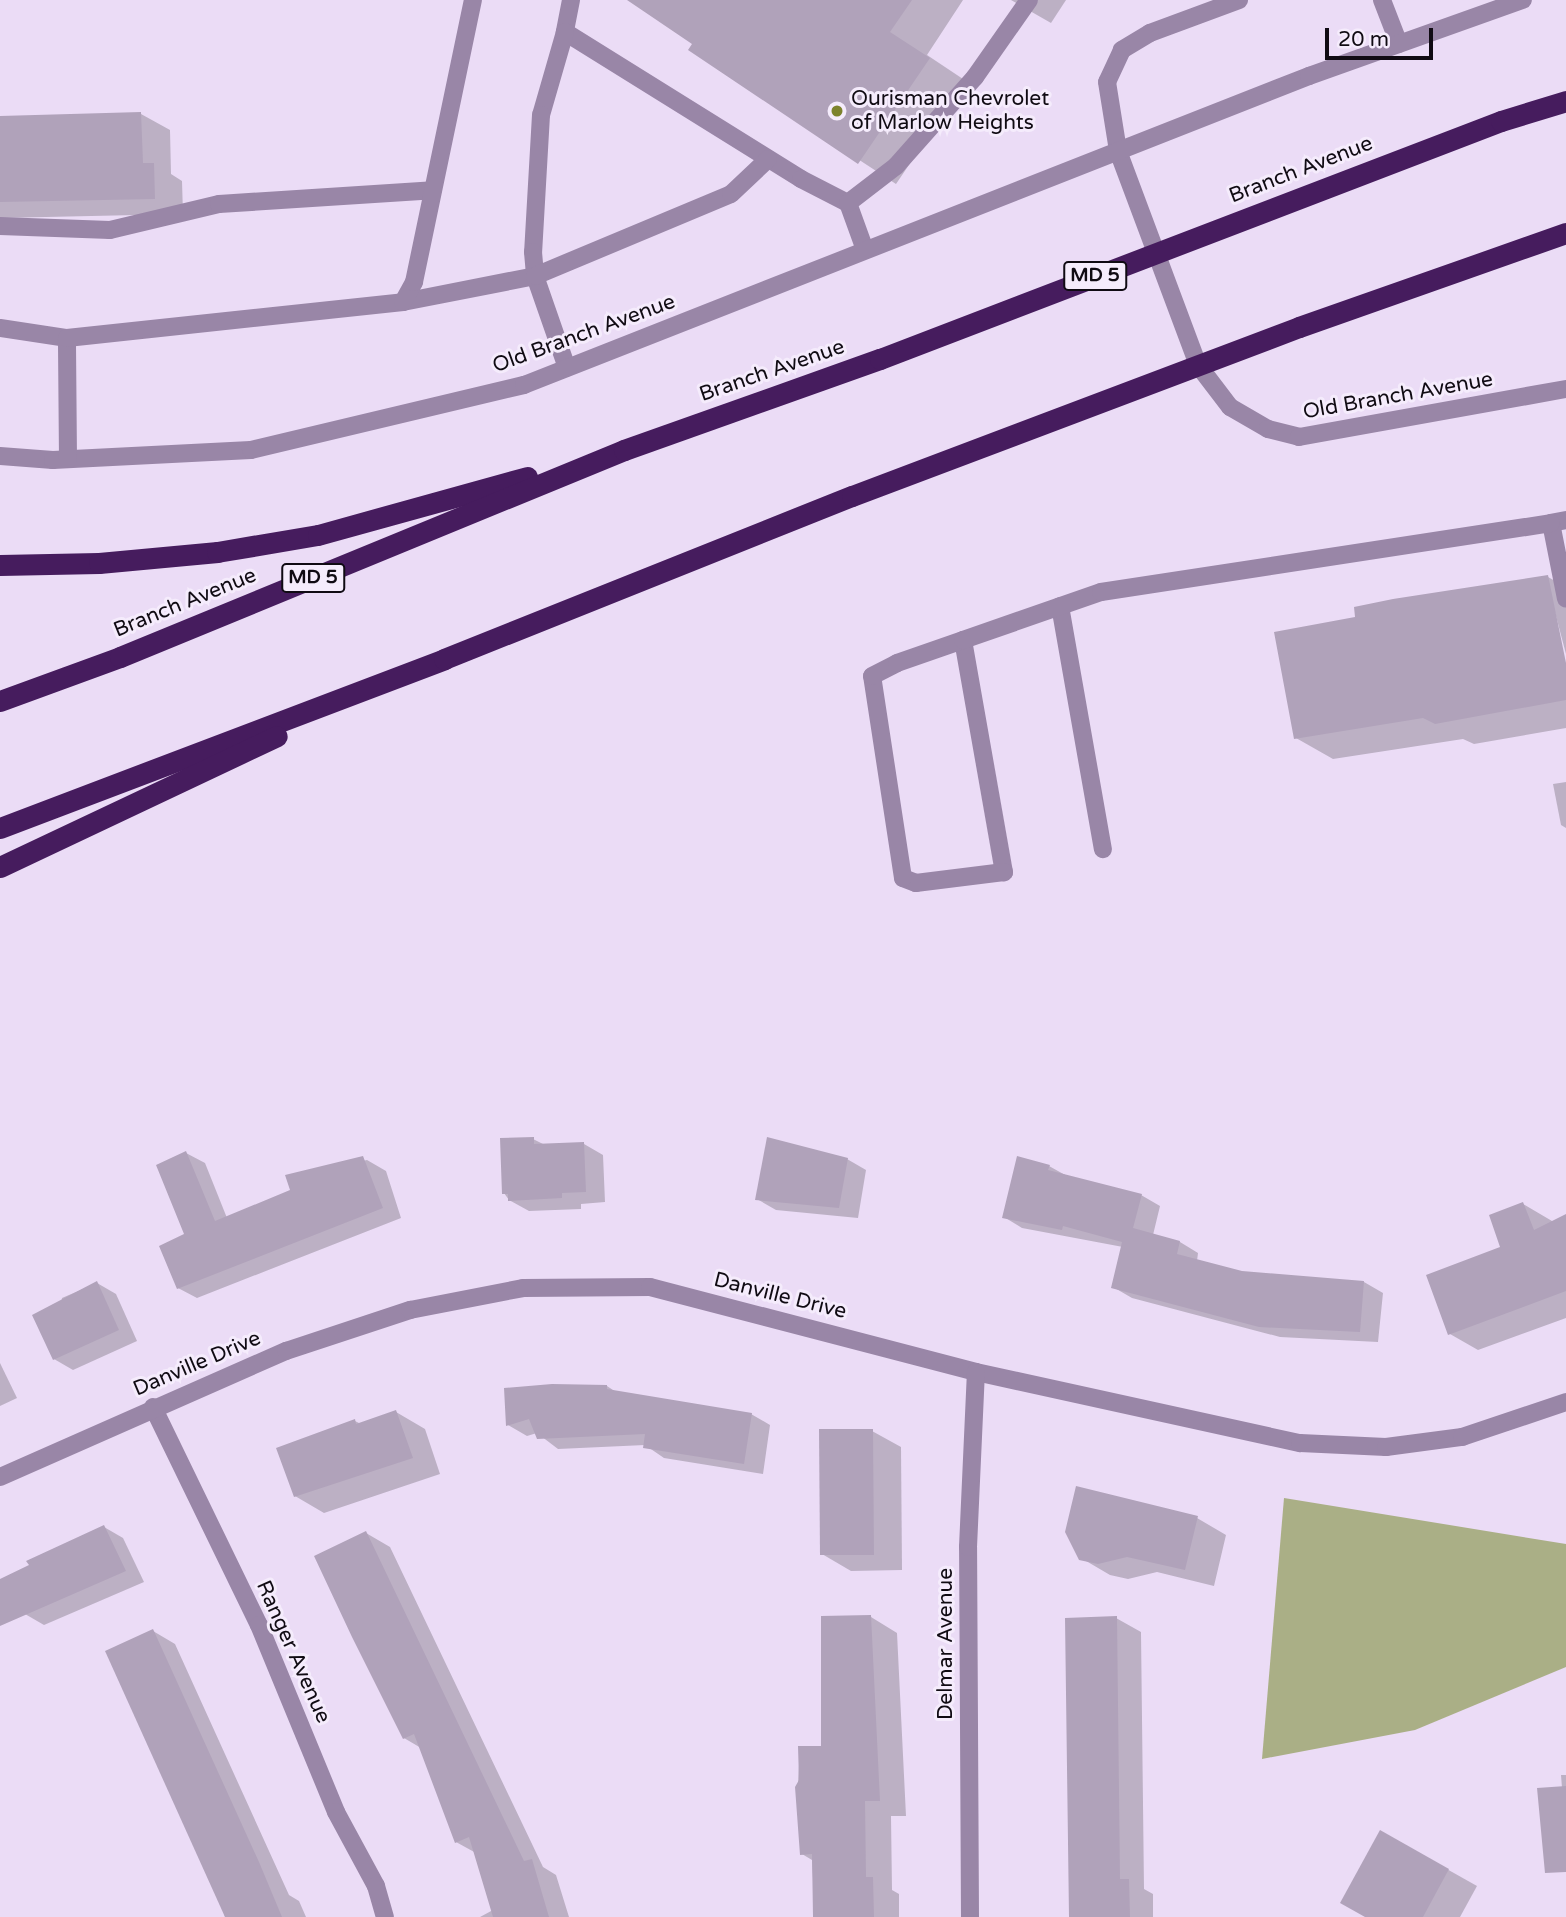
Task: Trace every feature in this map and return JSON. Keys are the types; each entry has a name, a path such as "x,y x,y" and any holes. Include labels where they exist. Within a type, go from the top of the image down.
{"highway":[{"name":"Branch Avenue","path":"0,701 120,657 624,450 880,359 1501,121 1566,101"},
{"path":"0,828 444,659 836,502 1198,365 1566,233"},
{"path":"0,565 125,560 318,536 624,450"},
{"path":"0,867 444,659"}],"street":[{"path":"403,302 414,282 473,0"},
{"path":"566,368 535,276 541,115 565,32 571,0"},
{"path":"848,203 896,166 975,77 1029,0"},
{"path":"1118,151 1107,82 1122,50 1150,33 1240,0"},
{"path":"1382,0 1399,44"},
{"name":"Old Branch Avenue","path":"0,456 68,459 251,450 524,385 1118,151 1523,0"},
{"path":"565,32 768,159 848,203 865,250"},
{"name":"Old Branch Avenue","path":"1118,151 1198,365 1230,407 1268,429 1299,437 1566,389"},
{"path":"0,328 67,338 403,302 535,276 731,194 768,159"},
{"path":"0,226 110,230 219,204 433,190"},
{"path":"67,338 68,459"},
{"path":"963,640 1004,872 916,883 903,878 872,676 963,640 1101,592 1558,521 1566,599"},
{"path":"1060,606 1103,849"},
{"name":"Danville Drive","path":"0,1477 152,1407 286,1351 410,1310 523,1288 650,1287 976,1372 1300,1443 1386,1447 1462,1437 1566,1402"},
{"name":"Delmar Avenue","path":"970,1917 968,1547 976,1372"},
{"name":"Ranger Avenue","path":"152,1407 259,1625 336,1812 376,1886 385,1917"}],"green space":[{"path":"1284,1498 1566,1544 1566,1667 1415,1730 1262,1759"}],"building":[{"name":"Ourisman Chevrolet of Marlow Heights","path":"627,0 912,0 890,32 930,58 858,164 688,50 692,44"},
{"path":"141,112 143,163 154,163 155,199 0,202 0,116"},
{"path":"1548,575 1566,663 1566,700 1435,724 1423,718 1294,739 1274,632 1355,617 1354,607"},
{"path":"534,1137 534,1144 584,1142 586,1192 562,1193 562,1198 508,1201 508,1194 502,1194 500,1138"},
{"path":"767,1137 848,1158 839,1208 755,1200"},
{"path":"186,1151 215,1221 290,1190 285,1175 363,1156 383,1208 177,1289 159,1246 184,1234 156,1165"},
{"path":"1017,1156 1050,1165 1048,1170 1142,1194 1133,1228 1180,1241 1177,1254 1242,1271 1364,1281 1360,1332 1259,1327 1111,1288 1122,1242 1063,1226 1062,1230 1002,1218"},
{"path":"1523,1202 1534,1230 1566,1214 1566,1291 1448,1335 1426,1275 1500,1247 1489,1215"},
{"path":"97,1281 119,1330 53,1360 32,1315"},
{"path":"552,1384 607,1385 607,1389 752,1413 744,1464 643,1448 645,1434 537,1439 529,1419 506,1426 504,1388"},
{"path":"396,1410 413,1458 294,1497 276,1448 355,1419 356,1424"},
{"path":"819,1429 873,1429 874,1555 820,1555"},
{"path":"1076,1486 1198,1516 1185,1570 1127,1557 1098,1564 1079,1560 1065,1532"},
{"path":"104,1525 126,1571 0,1626 0,1579 29,1565 26,1561"},
{"path":"366,1531 524,1861 532,1859 549,1917 493,1917 469,1837 455,1843 414,1734 403,1739 352,1637 314,1556"},
{"path":"871,1615 880,1801 865,1801 866,1877 873,1877 874,1917 813,1917 812,1854 800,1855 795,1787 799,1780 798,1746 821,1746 821,1616"},
{"path":"1117,1616 1120,1879 1129,1879 1130,1917 1069,1917 1065,1618"},
{"path":"153,1629 282,1917 225,1917 105,1651"},
{"path":"1566,1786 1566,1872 1545,1873 1537,1788"},
{"path":"1380,1830 1449,1869 1423,1917 1365,1917 1340,1903"}],"place":[{"name":"Ourisman Chevrolet of Marlow Heights","path":"837,111"}]}
